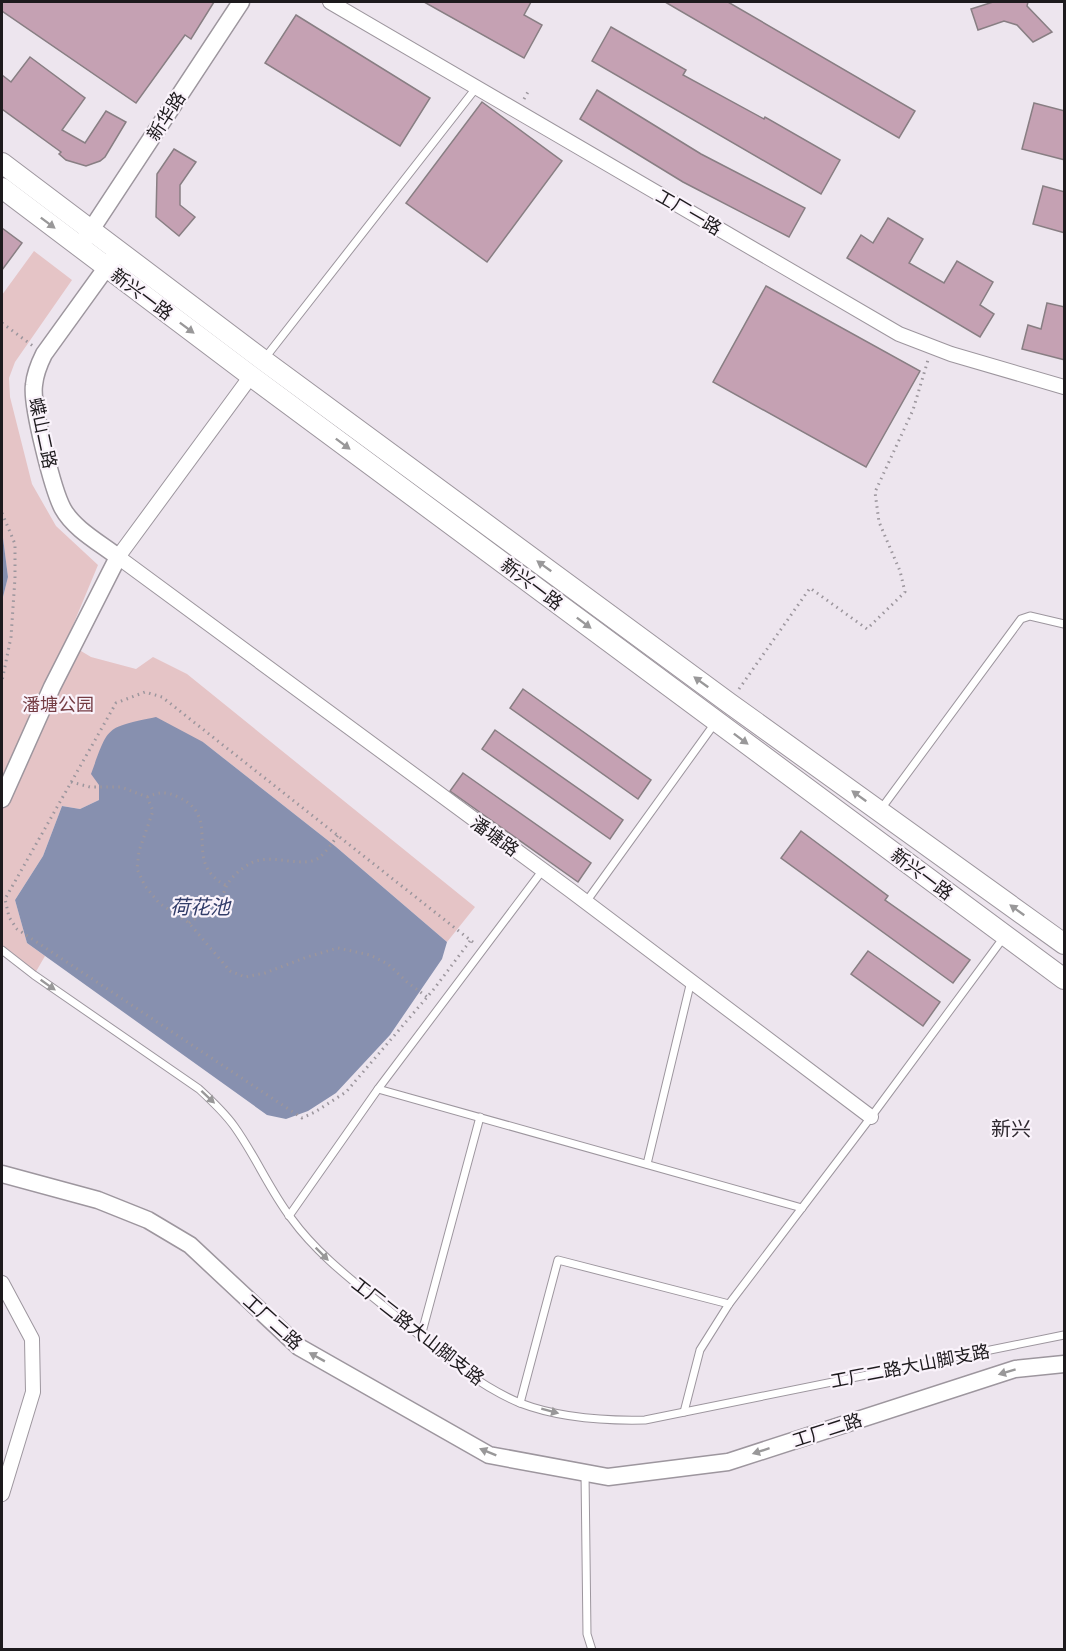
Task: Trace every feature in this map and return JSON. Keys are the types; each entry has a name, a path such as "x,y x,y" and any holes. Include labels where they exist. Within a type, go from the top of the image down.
{"main road":[{"name":"新兴一路","path":"2,163 263,360 729,703 1061,939"},
{"name":"新兴一路","path":"2,188 251,376 1065,979"}],"street":[{"name":"新华路","path":"80,247 241,2"},
{"name":"工厂一路","path":"330,2 899,334 951,354 1065,387"},
{"name":"蝶山二路","path":"118,557 71,520 62,508 54,487 35,408 33,386 37,368 44,354 119,250"},
{"path":"2,799 52,687 118,557 251,376"},
{"name":"潘塘路","path":"118,557 586,902 871,1117"},
{"name":"工厂二路","path":"2,1174 98,1200 148,1220 190,1245 298,1347 489,1455 608,1477 728,1462 1015,1369 1065,1364"},
{"path":"2,1283 32,1339 33,1392 2,1494"}],"lane":[{"path":"263,360 476,88"},
{"path":"879,811 1021,619 1030,616 1065,624"},
{"path":"586,902 717,721"},
{"path":"290,1216 378,1089 542,871"},
{"path":"684,1412 700,1350 729,1304 1005,936"},
{"name":"工厂二路大山脚支路","path":"2,950 34,975 199,1089 219,1107 234,1126 290,1216 309,1241 421,1336 487,1386 520,1403 558,1413 606,1421 645,1420 1065,1335"},
{"path":"647,1164 691,981"},
{"path":"378,1089 802,1208"},
{"path":"421,1336 480,1117"},
{"path":"520,1403 558,1260 729,1304"},
{"path":"585,1472 587,1634 592,1650"}],"path":[{"path":"2,323 44,354"},
{"path":"729,703 810,588 867,629 905,592 900,571 879,522 875,492 913,410 933,347"},
{"path":"2,513 15,544 11,637 2,681"},
{"path":"470,941 434,989 346,1092 302,1118 17,929 9,917 5,899 116,703 145,692 162,697 470,941 484,948"},
{"path":"70,782 90,787 121,787 147,797 159,792 170,793 186,800 197,810 202,831 202,854 206,866 212,875 226,886"},
{"path":"147,797 153,811 139,851 137,870 145,886 159,903 189,923 230,971 245,977 265,973 338,948 370,955 388,964 423,994"},
{"path":"189,923 198,915 210,912 218,905 226,886 243,869 254,862 265,859 306,861 319,858 338,835"}],"green space":[{"name":"潘塘公园","path":"34,251 72,280 15,362 9,378 10,397 32,484 56,526 98,565 66,642 91,657 136,669 153,657 187,674 475,907 447,942 335,846 203,742 99,785 99,800 80,809 62,806 43,856 15,900 27,943 45,956 34,975 2,949 2,601 8,577 2,530 2,295"}],"water":[{"path":"2,530 8,577 2,601"},
{"name":"荷花池","path":"156,717 203,742 335,846 447,942 442,959 390,1035 336,1093 308,1111 286,1119 267,1115 27,943 15,900 43,856 62,806 80,809 99,800 99,785 91,774 106,737 118,727"}],"building":[{"path":"2,2 214,2 191,39 185,35 136,103 2,11"},
{"path":"424,2 531,2 524,15 542,25 524,58"},
{"path":"665,2 728,2 915,111 899,138"},
{"path":"993,2 1028,2 1027,6 1052,32 1033,42 1017,25 1004,21 978,30 971,9"},
{"path":"296,15 430,98 400,146 265,63"},
{"path":"611,27 686,70 683,75 764,119 765,117 840,160 821,194 592,61"},
{"path":"30,57 85,98 62,130 85,143 106,111 126,122 105,157 100,161 86,166 66,160 59,154 61,152 2,109 2,75 11,82"},
{"path":"597,90 701,154 805,208 789,237 683,182 580,119"},
{"path":"482,102 562,161 487,262 406,203"},
{"path":"1034,103 1065,111 1065,160 1022,149"},
{"path":"174,149 196,162 180,185 180,205 195,217 179,236 156,217 157,174"},
{"path":"1043,186 1065,192 1065,233 1033,224"},
{"path":"888,218 923,239 909,263 944,283 957,261 993,282 980,305 994,314 980,337 847,258 861,235 873,243"},
{"path":"2,228 22,243 2,270"},
{"path":"766,286 920,371 866,467 713,382"},
{"path":"1047,303 1065,307 1065,360 1022,349 1028,325 1041,329"},
{"path":"523,689 651,780 638,799 510,708"},
{"path":"495,730 623,820 610,839 482,749"},
{"path":"463,773 591,863 578,882 450,791"},
{"path":"801,831 888,896 885,900 970,960 953,983 781,858"},
{"path":"868,951 940,1002 923,1026 851,974"}],"district":[{"name":"新兴","path":"1011,1129"}]}
